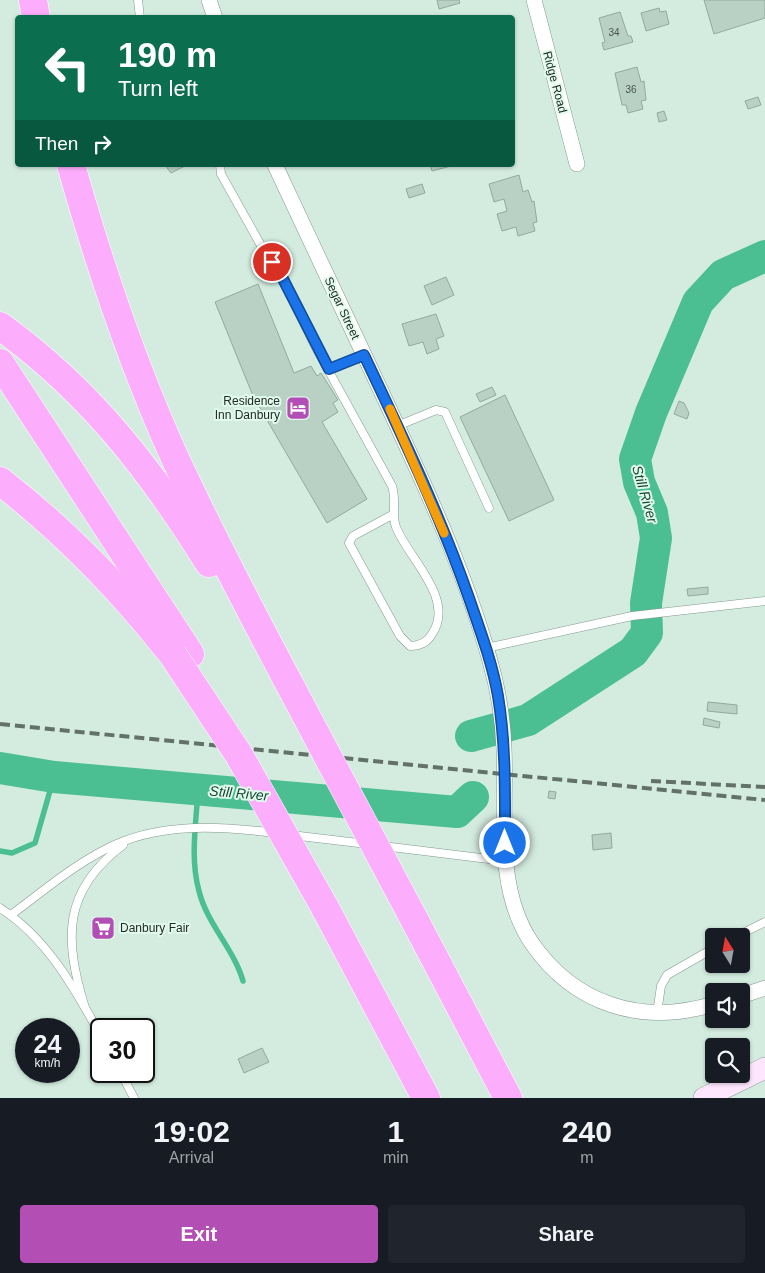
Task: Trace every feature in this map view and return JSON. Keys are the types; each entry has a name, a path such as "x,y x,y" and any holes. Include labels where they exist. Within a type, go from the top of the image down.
{"highway":[{"path":"33,0 36,15"},
{"path":"72,167 103,272 149,396 202,515 267,650"},
{"path":"0,326 43,358 66,380 129,447 174,507 267,650 320,742 508,1098"},
{"path":"0,363 182,655 207,703 239,755 324,906 426,1098"},
{"path":"0,481 66,538 182,655"}],"main road":[{"path":"704,1098 765,1068"}],"street":[{"path":"209,0 214,15"},
{"name":"Ridge Road","path":"534,0 577,164"},
{"name":"Segar Street","path":"276,167 398,426 451,548 486,648 498,696 504,745 505,861 509,889 518,915 530,939 546,963 567,982 592,997 619,1008 645,1013 657,1013 705,1007"},
{"path":"750,993 765,988"}],"lane":[{"path":"138,0 140,15"},
{"path":"220,167 221,174 268,258 279,271 389,480 396,502 394,514 397,530 432,587 437,602 437,624 434,632 430,638 417,646 410,646 400,636 349,543 352,536 394,514"},
{"path":"329,369 364,355"},
{"path":"398,426 436,410 444,412 489,508"},
{"path":"486,648 632,616 765,600"},
{"path":"11,915 82,862 107,848 131,839 183,828 213,827 505,861"},
{"path":"85,1008 74,965 72,924 75,905 83,887 96,869 111,854 131,839"},
{"path":"0,908 11,915 51,956 91,1018"},
{"path":"750,930 765,922"},
{"path":"657,1013 660,986 667,975 705,953"},
{"path":"126,1083 134,1098"}],"building":[{"path":"437,0 459,0 460,3 439,9"},
{"path":"704,0 765,0 765,18 714,34"},
{"path":"659,8 660,12 666,11 669,24 646,31 641,13"},
{"path":"620,12 628,36 631,36 633,42 604,50 602,43 605,42 599,18"},
{"path":"637,67 641,82 644,81 646,100 641,101 643,109 628,113 626,105 622,105 615,73"},
{"path":"758,97 761,105 748,109 745,101"},
{"path":"664,111 667,120 659,122 657,113"},
{"path":"166,167 183,167 171,173"},
{"path":"431,167 447,167 432,171"},
{"path":"519,175 523,192 528,190 532,202 534,201 537,222 533,223 535,231 518,236 516,227 502,231 497,214 507,211 504,199 494,202 489,184"},
{"path":"422,184 425,193 409,198 406,189"},
{"path":"446,277 454,295 432,305 424,286"},
{"name":"Residence Inn Danbury","path":"258,284 294,373 311,366 317,376 321,373 338,400 333,403 338,412 322,422 367,499 327,523 253,396 215,302"},
{"path":"436,314 444,336 436,339 439,349 427,354 423,342 409,346 402,324"},
{"path":"492,387 496,395 480,402 476,394"},
{"path":"505,395 554,500 509,521 460,417"},
{"path":"679,401 684,403 689,413 687,419 674,414"},
{"path":"708,587 708,594 688,596 687,589"},
{"path":"708,702 737,705 737,714 707,711"},
{"path":"704,718 720,722 719,728 703,725"},
{"path":"549,791 556,792 555,799 548,798"},
{"path":"611,833 612,848 593,850 592,835"},
{"path":"262,1048 269,1062 244,1073 238,1059"}],"waterway":[{"name":"Still River","path":"471,736 528,720 633,652 647,633 646,603 656,538 652,513 639,482 635,459 651,413 698,302 723,275 765,256"},
{"name":"Still River","path":"0,768 54,777 457,812 473,797"},
{"path":"0,851 12,853 35,843 54,777"},
{"path":"198,791 194,854 196,879 208,914 239,969 243,981"}],"railway":[{"path":"0,724 765,800"},
{"path":"651,781 765,787"}],"slow traffic":[{"path":"390,409 422,478 444,533"}],"place":[{"name":"Residence Inn Danbury","path":"298,408"},
{"name":"Danbury Fair","path":"103,928"}],"route":[{"path":"272,262 282,277 329,369 364,355 422,478 451,548 486,648 498,696 504,745 505,843"}]}
